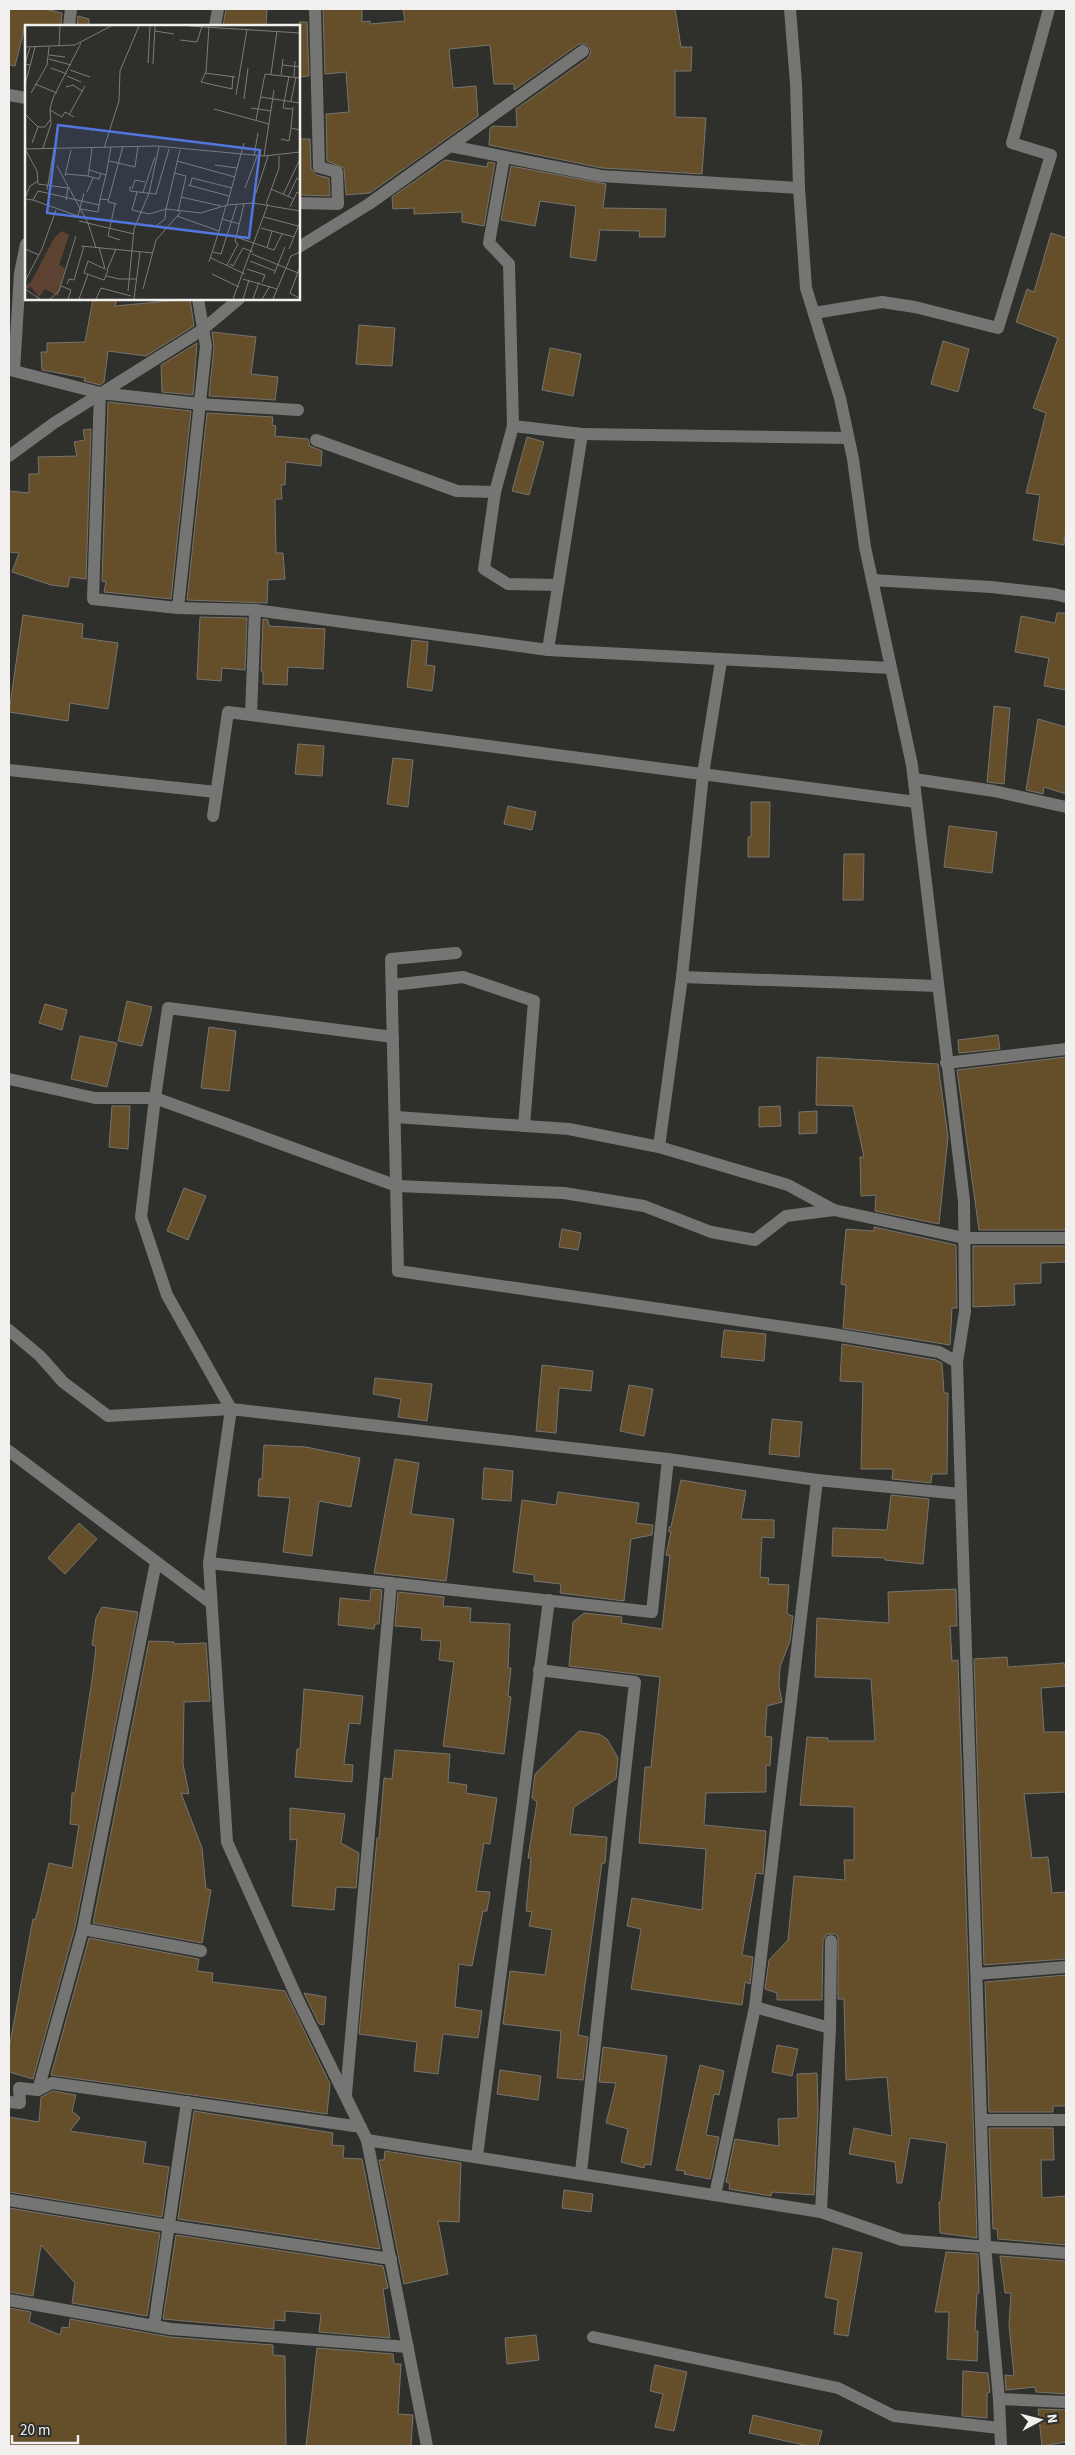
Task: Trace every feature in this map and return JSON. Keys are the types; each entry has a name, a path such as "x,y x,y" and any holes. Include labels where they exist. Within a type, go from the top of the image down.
{"street":[{"path":"69,25 71,9"},
{"path":"215,25 218,9"},
{"path":"315,9 319,166 337,172 338,204"},
{"path":"790,9 796,83 799,188 806,288 840,398 872,580 914,779 946,1062 964,1201 965,1311 957,1362 960,1494 985,2246 999,2399 1001,2446"},
{"path":"814,313 882,302 915,307 998,328 1051,155 1012,144 1049,9"},
{"path":"300,246 369,204 583,50"},
{"path":"9,95 25,98"},
{"path":"450,146 601,176 799,188"},
{"path":"504,158 489,243 508,264 513,426 495,492 484,569 508,584 558,585"},
{"path":"300,203 369,204"},
{"path":"25,249 20,273 14,371 100,393 200,404 298,410"},
{"path":"178,608 206,346 198,300"},
{"path":"9,456 100,393 202,330 238,300"},
{"path":"100,393 93,599 178,608 255,610 548,650 721,661 890,668"},
{"path":"513,426 582,434 848,438"},
{"path":"548,650 582,434"},
{"path":"316,440 457,491 495,492"},
{"path":"872,580 990,587 1066,597"},
{"path":"251,715 255,610"},
{"path":"659,1147 682,977 702,774 721,661"},
{"path":"213,816 228,712 916,802"},
{"path":"9,770 216,792"},
{"path":"914,779 994,791 1066,807"},
{"path":"456,953 391,959 398,1271 833,1334 938,1352 957,1362"},
{"path":"392,986 462,977 534,1001 524,1126"},
{"path":"682,977 938,986"},
{"path":"393,1038 168,1008 141,1217 167,1295 231,1409 209,1563 227,1842 298,2000 368,2140 427,2446"},
{"path":"946,1062 1066,1049"},
{"path":"9,1079 95,1098 155,1098 397,1186 564,1193 644,1206 711,1232 754,1240 786,1216 834,1210"},
{"path":"396,1117 569,1130 659,1147 788,1185 834,1210 964,1238 1066,1238"},
{"path":"9,1330 40,1356 63,1382 108,1416 231,1409 668,1459 817,1480 960,1494"},
{"path":"9,1451 211,1603"},
{"path":"209,1563 652,1612 668,1459"},
{"path":"715,2195 755,2007 817,1480"},
{"path":"38,2090 83,1929 156,1562"},
{"path":"346,2094 391,1583"},
{"path":"478,2156 539,1670 550,1600"},
{"path":"539,1670 635,1682 581,2172"},
{"path":"83,1929 201,1951"},
{"path":"821,2212 830,2028 830,1941"},
{"path":"977,1974 1066,1966"},
{"path":"755,2007 830,2028"},
{"path":"9,2102 20,2103 19,2088 38,2090 52,2083 362,2127"},
{"path":"154,2326 187,2102"},
{"path":"981,2120 1066,2120"},
{"path":"368,2140 581,2172 821,2212 902,2240 1066,2252"},
{"path":"9,2200 391,2259"},
{"path":"9,2300 154,2326 408,2347"},
{"path":"593,2337 838,2388 894,2416 1000,2428"},
{"path":"999,2399 1066,2402"}],"building":[{"path":"9,9 45,9 62,13 61,25 25,25 15,66 9,65"},
{"path":"226,9 267,9 266,25 223,25"},
{"path":"323,9 362,9 362,22 370,21 370,24 405,21 403,9 675,9 681,47 692,47 691,71 675,71 675,117 706,118 702,174 602,168 489,145 490,128 493,126 517,127 516,109 588,58 591,51 587,44 579,44 514,90 514,84 494,84 490,45 449,49 453,88 476,86 478,116 370,193 346,195 344,168 327,161 326,114 349,112 346,72 325,74"},
{"path":"78,16 89,19 89,25 77,25"},
{"path":"299,22 307,22 309,76 300,77"},
{"path":"300,139 310,139 311,168 316,175 329,178 330,196 300,195"},
{"path":"445,160 487,167 488,162 495,163 484,226 462,222 462,212 414,214 414,208 393,209 392,197"},
{"path":"511,166 606,184 603,208 666,209 665,237 639,237 640,231 600,230 596,261 570,257 576,206 540,201 535,226 501,220"},
{"path":"1051,233 1066,238 1066,528 1064,545 1033,540 1040,495 1026,493 1046,413 1033,408 1058,338 1016,322 1027,289 1034,292"},
{"path":"93,300 117,300 115,306 190,300 194,326 146,356 108,351 104,382 100,385 84,381 85,378 42,370 41,352 47,352 47,343 85,342"},
{"path":"359,325 395,328 392,366 356,364"},
{"path":"212,332 256,337 251,374 278,377 275,400 209,396 214,347"},
{"path":"943,341 969,349 958,392 931,384"},
{"path":"197,343 193,395 162,392 161,365"},
{"path":"550,348 581,354 573,396 542,390"},
{"path":"108,402 191,411 171,599 104,592 106,582 102,581"},
{"path":"207,413 273,417 272,425 276,426 275,436 308,439 310,446 322,451 321,466 286,462 285,485 281,485 282,499 275,499 276,553 283,553 285,579 268,580 267,603 187,600"},
{"path":"91,429 86,579 70,577 68,587 51,585 12,572 19,553 9,552 9,491 29,493 29,474 39,474 38,457 77,456 74,442 85,440 83,430"},
{"path":"527,437 544,442 529,495 512,491"},
{"path":"1057,613 1066,613 1066,690 1044,686 1049,658 1015,652 1021,616 1055,623"},
{"path":"23,615 83,624 82,638 118,643 108,709 70,703 68,721 9,712"},
{"path":"200,617 247,618 245,670 222,668 221,681 197,679"},
{"path":"263,619 268,620 269,626 325,629 323,669 288,667 287,685 263,684 263,672 261,671"},
{"path":"412,640 428,642 426,665 435,666 432,691 407,687"},
{"path":"994,706 1010,708 1004,784 987,782"},
{"path":"1038,719 1066,727 1066,794 1044,787 1043,794 1026,790"},
{"path":"298,744 324,746 322,776 295,774"},
{"path":"393,758 413,760 408,807 387,804"},
{"path":"751,802 770,802 769,857 748,857 748,837 751,837"},
{"path":"508,806 536,812 532,830 504,824"},
{"path":"949,826 997,832 992,873 944,867"},
{"path":"844,854 864,854 863,900 843,900"},
{"path":"127,1001 152,1007 142,1046 118,1041"},
{"path":"45,1004 67,1010 62,1030 39,1023"},
{"path":"209,1027 236,1031 229,1091 201,1088"},
{"path":"998,1035 1000,1049 959,1053 958,1040"},
{"path":"80,1036 117,1043 107,1087 71,1079"},
{"path":"817,1057 938,1064 948,1137 939,1224 875,1211 876,1195 861,1196 860,1157 864,1157 853,1106 816,1105"},
{"path":"1066,1057 1066,1230 979,1230 957,1070"},
{"path":"112,1106 130,1106 128,1149 109,1147"},
{"path":"780,1106 781,1126 759,1127 759,1107"},
{"path":"817,1111 817,1133 799,1134 799,1112"},
{"path":"184,1188 206,1196 188,1240 167,1231"},
{"path":"874,1227 956,1245 957,1308 952,1308 950,1345 843,1328 846,1285 841,1284 846,1229 874,1231"},
{"path":"562,1229 581,1233 578,1250 559,1247"},
{"path":"973,1246 1066,1246 1066,1262 1041,1263 1041,1283 1014,1284 1015,1305 973,1307"},
{"path":"724,1330 766,1334 764,1361 721,1357"},
{"path":"842,1344 936,1360 942,1363 944,1393 948,1393 947,1474 932,1474 931,1483 892,1479 893,1469 861,1469 863,1382 840,1381"},
{"path":"542,1365 593,1371 591,1391 559,1388 556,1433 536,1431"},
{"path":"375,1378 432,1384 427,1421 398,1417 401,1399 373,1394"},
{"path":"629,1385 653,1389 644,1436 620,1431"},
{"path":"772,1419 802,1422 799,1457 769,1454"},
{"path":"264,1445 306,1447 360,1458 351,1507 319,1501 312,1556 283,1552 290,1498 258,1496 259,1479 262,1479"},
{"path":"395,1459 419,1463 411,1514 454,1519 446,1581 374,1573"},
{"path":"484,1468 513,1471 511,1501 482,1499"},
{"path":"681,1480 746,1491 741,1519 774,1520 774,1538 762,1537 760,1577 769,1578 768,1584 789,1585 787,1612 793,1616 790,1641 780,1667 779,1686 782,1702 767,1706 765,1736 772,1737 770,1766 766,1765 766,1792 706,1793 704,1825 766,1831 763,1874 756,1873 742,1955 753,1957 750,1984 745,1982 742,2005 631,1989 641,1929 627,1926 632,1898 702,1910 706,1849 639,1843 645,1767 651,1767 660,1677 569,1666 573,1622 584,1613 622,1617 621,1623 662,1629 670,1556 666,1555 671,1532 669,1532 669,1527 671,1527"},
{"path":"558,1492 639,1503 636,1523 653,1525 652,1535 631,1539 624,1601 560,1593 561,1584 534,1581 534,1575 513,1572 522,1500 556,1505"},
{"path":"891,1495 929,1499 923,1564 885,1560 885,1558 832,1556 833,1528 887,1530"},
{"path":"79,1523 97,1539 65,1574 48,1558"},
{"path":"371,1589 382,1590 379,1624 375,1624 374,1629 338,1625 340,1598 370,1601"},
{"path":"956,1589 957,1626 950,1626 952,1661 958,1660 977,2238 940,2233 939,2202 941,2201 947,2143 910,2138 902,2183 897,2183 895,2162 849,2154 854,2128 892,2136 887,2077 846,2080 844,1999 838,1999 838,1937 835,1934 827,1934 823,1940 822,2000 777,2000 777,1993 765,1989 769,1960 788,1940 794,1876 845,1880 844,1860 854,1860 854,1807 800,1805 807,1737 828,1738 828,1741 875,1741 871,1679 815,1677 817,1618 889,1623 888,1592"},
{"path":"398,1592 444,1597 443,1606 471,1608 470,1622 510,1624 508,1668 511,1668 508,1696 511,1697 504,1754 443,1746 454,1662 439,1660 441,1641 421,1640 422,1628 395,1626"},
{"path":"102,1607 138,1612 75,1927 33,2079 9,2072 9,2049 33,1919 35,1920 38,1910 49,1863 72,1868 79,1825 70,1824 72,1793 75,1793 93,1673 96,1646 92,1645 96,1618"},
{"path":"149,1641 174,1642 174,1644 206,1643 210,1701 184,1702 183,1764 189,1794 181,1793 202,1848 206,1889 211,1890 202,1943 93,1923"},
{"path":"1007,1657 1008,1667 1064,1663 1066,1670 1066,1686 1041,1688 1044,1732 1066,1732 1066,1792 1024,1794 1032,1858 1048,1857 1052,1893 1066,1892 1066,1959 984,1965 974,1659"},
{"path":"304,1689 363,1696 360,1724 349,1723 344,1764 353,1765 352,1782 295,1777 297,1749 300,1749"},
{"path":"579,1731 599,1734 607,1739 618,1758 616,1779 574,1807 570,1834 607,1837 605,1863 602,1863 578,2035 588,2037 583,2080 557,2078 561,2031 503,2024 510,1971 545,1975 552,1930 529,1926 532,1912 526,1911 531,1858 528,1858 537,1802 532,1798 535,1774"},
{"path":"395,1750 450,1754 448,1782 467,1785 466,1793 497,1798 490,1844 484,1843 476,1891 490,1892 487,1911 483,1911 472,1966 459,1964 455,2007 482,2011 478,2038 443,2034 438,2074 414,2071 417,2042 359,2034 384,1778 392,1779"},
{"path":"290,1808 345,1814 341,1843 359,1853 356,1888 336,1887 334,1910 292,1906 297,1839 290,1840"},
{"path":"89,1938 199,1959 197,1971 213,1973 212,1982 285,1991 330,2084 327,2114 51,2075"},
{"path":"1066,1975 1066,2106 1053,2106 1053,2112 989,2112 985,1982"},
{"path":"304,1993 326,1997 324,2025 319,2024"},
{"path":"777,2045 798,2049 792,2076 772,2072"},
{"path":"603,2047 667,2056 651,2165 645,2164 644,2168 621,2162 628,2129 606,2123 616,2083 599,2082"},
{"path":"700,2065 724,2071 719,2095 714,2094 706,2135 719,2137 710,2179 684,2174 685,2171 676,2170"},
{"path":"500,2070 541,2076 538,2100 497,2094"},
{"path":"817,2073 818,2110 814,2195 772,2192 771,2196 729,2189 730,2183 726,2182 735,2139 779,2146 778,2119 798,2118 797,2074"},
{"path":"53,2091 76,2095 72,2111 80,2118 70,2131 146,2142 143,2163 169,2167 162,2217 9,2192 9,2117 39,2122 41,2097"},
{"path":"194,2111 333,2133 332,2145 344,2146 343,2158 362,2159 380,2249 178,2219"},
{"path":"989,2128 1053,2128 1054,2160 1041,2160 1042,2198 1066,2196 1066,2245 998,2239 997,2229 993,2229"},
{"path":"385,2151 461,2163 459,2222 438,2221 448,2274 404,2284 379,2160 384,2160"},
{"path":"564,2190 593,2194 591,2212 562,2208"},
{"path":"9,2208 160,2233 147,2316 72,2303 75,2283 41,2245 33,2296 9,2292"},
{"path":"176,2235 383,2266 388,2288 383,2289 390,2338 319,2332 321,2314 285,2311 285,2321 274,2320 274,2329 163,2319"},
{"path":"833,2248 862,2253 848,2336 834,2334 838,2300 825,2297"},
{"path":"946,2252 978,2254 979,2293 977,2293 975,2331 978,2331 977,2361 947,2359 949,2312 935,2312"},
{"path":"1000,2256 1066,2261 1066,2394 1036,2392 1035,2387 1006,2390 1005,2375 1014,2376 1009,2325 1011,2293 1005,2293"},
{"path":"9,2308 31,2312 29,2322 60,2335 62,2327 69,2328 70,2319 170,2337 273,2345 273,2355 285,2356 286,2446 9,2446"},
{"path":"536,2335 539,2360 507,2364 505,2338"},
{"path":"317,2348 393,2354 394,2364 401,2364 398,2414 413,2415 411,2446 306,2446"},
{"path":"655,2365 687,2372 674,2431 655,2427 663,2394 650,2391"},
{"path":"963,2371 988,2373 990,2392 987,2393 987,2418 962,2416"},
{"path":"1038,2409 1066,2410 1066,2442 1042,2446"},
{"path":"753,2415 822,2431 818,2446 809,2446 749,2433"}]}
